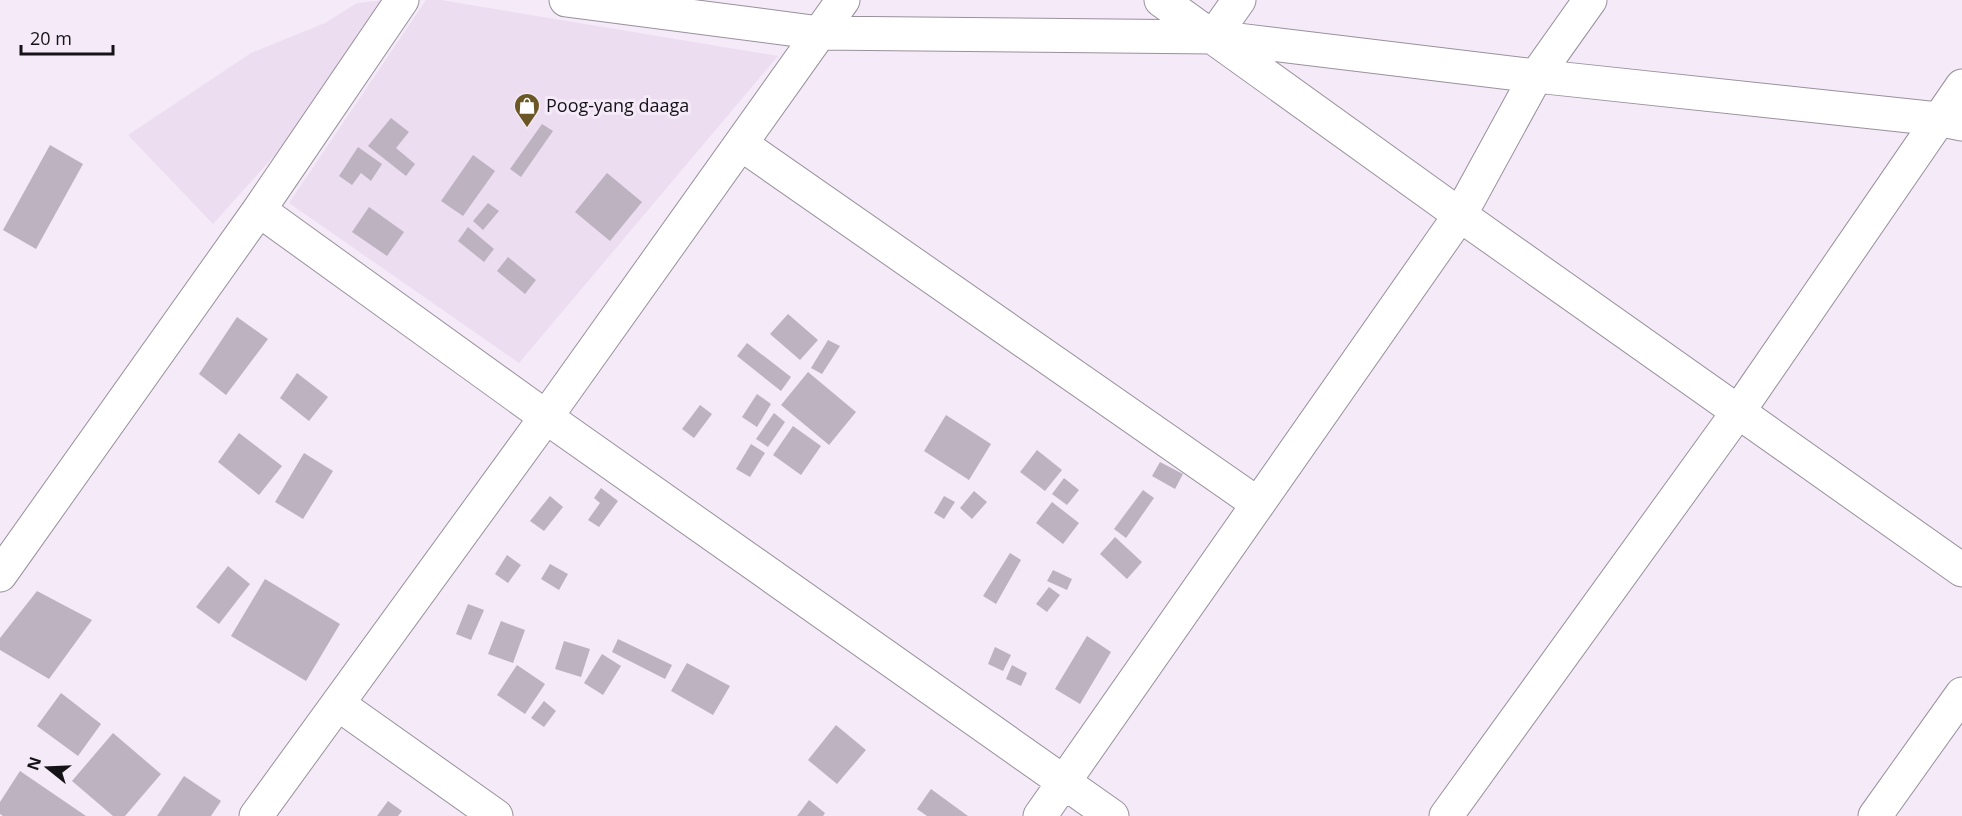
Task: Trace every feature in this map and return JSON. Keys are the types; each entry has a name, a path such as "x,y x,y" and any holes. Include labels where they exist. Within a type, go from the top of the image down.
{"street":[{"path":"0,575 259,210 402,0"},
{"path":"566,0 820,33 1213,37 1950,122"},
{"path":"256,816 546,417 843,0"},
{"path":"1161,0 1460,215 1962,570"},
{"path":"1213,37 1239,0"},
{"path":"1040,816 1460,215 1536,76 1590,0"},
{"path":"1446,816 1950,122 1962,86"},
{"path":"741,144 1258,504"},
{"path":"259,210 546,417 1112,816"},
{"path":"1875,816 1962,694"},
{"path":"338,704 496,816"}],"shaded area":[{"path":"385,0 335,88 213,224 128,135 251,53 325,23 357,3"},
{"name":"Poog-yang daaga","path":"426,0 441,0 778,56 519,363 289,203"}],"building":[{"path":"391,118 409,132 396,148 415,164 406,176 368,146"},
{"path":"542,124 553,131 521,177 510,169"},
{"path":"50,145 83,164 36,249 3,230"},
{"path":"358,147 382,164 371,181 361,173 352,185 339,176"},
{"path":"473,155 495,171 463,216 441,201"},
{"path":"607,173 642,202 610,241 575,212"},
{"path":"488,203 499,211 483,230 473,221"},
{"path":"369,207 404,232 387,256 352,232"},
{"path":"468,227 494,249 484,262 458,241"},
{"path":"508,257 536,280 525,294 497,271"},
{"path":"788,314 818,340 800,360 770,334"},
{"path":"237,317 268,339 226,395 199,374"},
{"path":"828,340 840,346 822,374 811,368"},
{"path":"747,343 791,377 781,391 737,356"},
{"path":"808,372 856,412 829,445 781,405"},
{"path":"297,373 328,397 309,421 280,398"},
{"path":"757,394 771,404 757,427 742,417"},
{"path":"700,405 712,414 694,438 682,429"},
{"path":"774,413 785,422 768,447 756,439"},
{"path":"946,415 991,444 969,480 924,451"},
{"path":"793,426 821,446 801,475 773,455"},
{"path":"239,433 282,466 259,495 218,462"},
{"path":"751,444 765,453 750,477 736,469"},
{"path":"1037,450 1062,470 1045,491 1020,472"},
{"path":"304,453 333,471 303,519 275,502"},
{"path":"1160,462 1183,474 1175,489 1152,476"},
{"path":"1064,478 1079,490 1067,505 1052,494"},
{"path":"601,488 618,501 599,527 588,520 600,503 594,498"},
{"path":"1143,490 1154,498 1126,538 1114,529"},
{"path":"974,491 987,502 972,519 960,508"},
{"path":"550,496 563,507 544,531 530,521"},
{"path":"944,496 955,502 944,519 934,513"},
{"path":"1052,502 1079,523 1063,544 1036,523"},
{"path":"1115,537 1142,562 1127,579 1100,554"},
{"path":"1010,553 1021,560 996,604 983,596"},
{"path":"507,555 521,565 508,583 495,574"},
{"path":"550,564 568,574 559,590 541,579"},
{"path":"228,566 250,584 219,624 196,607"},
{"path":"1053,570 1072,579 1067,590 1047,581"},
{"path":"265,579 340,624 306,681 231,636"},
{"path":"1049,587 1060,595 1047,612 1036,604"},
{"path":"37,591 92,620 49,679 0,650 0,638"},
{"path":"468,604 484,610 471,640 456,634"},
{"path":"501,621 525,630 513,663 488,654"},
{"path":"1087,636 1111,652 1080,704 1055,689"},
{"path":"618,639 672,665 665,679 612,652"},
{"path":"564,641 590,649 581,677 555,669"},
{"path":"995,647 1011,655 1003,671 988,664"},
{"path":"602,654 621,666 603,695 584,683"},
{"path":"687,663 730,686 713,715 671,691"},
{"path":"517,665 545,684 525,714 497,695"},
{"path":"1012,665 1027,673 1021,686 1006,679"},
{"path":"61,693 101,724 78,756 37,726"},
{"path":"544,701 556,711 544,727 531,718"},
{"path":"836,725 866,750 837,784 808,760"},
{"path":"113,733 161,774 125,816 113,816 72,781"},
{"path":"20,771 86,816 3,816 0,814 0,802"},
{"path":"184,776 221,801 211,816 157,816"},
{"path":"931,789 968,816 927,816 917,809"},
{"path":"809,800 825,813 823,816 797,816"},
{"path":"388,801 402,811 398,816 377,816"}],"place":[{"name":"Poog-yang daaga","path":"527,129"}]}
